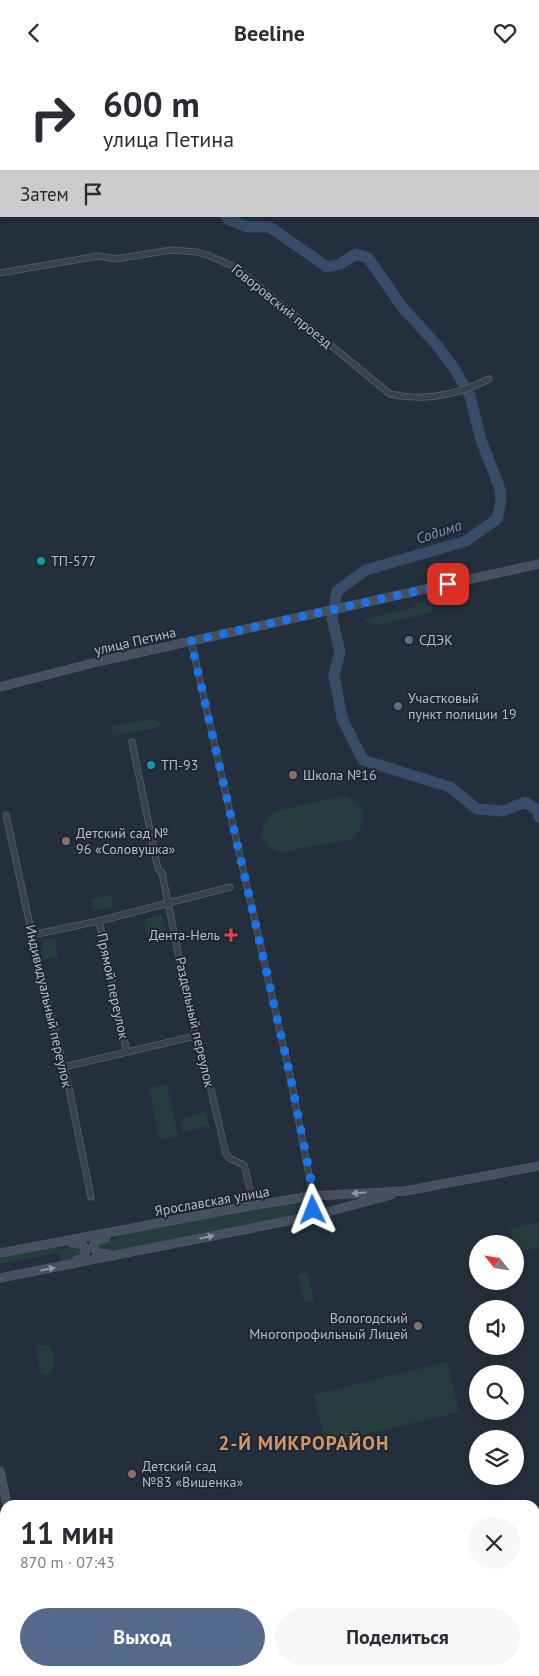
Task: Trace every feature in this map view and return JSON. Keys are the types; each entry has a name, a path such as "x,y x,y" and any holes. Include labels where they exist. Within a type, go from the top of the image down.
{"street":[{"name":"Говоровский проезд","path":"0,273 98,256 116,259 171,250 197,252 231,265 249,277 390,394 406,398 424,399 460,391 488,379"},
{"name":"улица Петина","path":"0,687 59,671 539,564"},
{"path":"191,641 290,1075 313,1196 314,1207 308,1217"},
{"name":"Раздельный переулок","path":"132,742 158,869 162,873 195,1036 204,1060 226,1154 229,1158 244,1165 254,1205"},
{"name":"Индивидуальный переулок","path":"6,815 32,935 64,1067 91,1197"},
{"path":"32,935 100,921 230,887"},
{"name":"Прямой переулок","path":"100,921 126,1052"},
{"path":"64,1067 195,1036"},
{"name":"Ярославская улица","path":"0,1278 308,1217 405,1191 539,1166"},
{"name":"Ярославская улица","path":"0,1253 254,1205 313,1196 405,1191"},
{"name":"Ярославская улица","path":"115,1231 112,1237 97,1240 94,1243 94,1249 100,1254 120,1251 123,1254"},
{"name":"Ярославская улица","path":"59,1242 62,1245 80,1243 86,1247 83,1259 72,1261 70,1265"},
{"path":"0,1471 6,1500"}],"green space":[{"path":"431,599 433,612 374,626 364,619 413,608 417,603"},
{"path":"152,719 160,722 161,727 113,736 111,727"},
{"path":"343,796 357,803 363,814 361,827 352,839 282,852 267,845 264,840 262,829 275,811"},
{"path":"111,895 113,907 93,911 91,899"},
{"path":"162,915 166,934 148,938 144,919"},
{"path":"55,938 58,957 43,960 41,949 44,940"},
{"path":"167,1084 178,1136 160,1140 149,1088"},
{"path":"206,1112 209,1126 183,1132 180,1119"},
{"path":"293,1200 301,1206 299,1216 126,1251 122,1249 103,1253 97,1248 99,1242 113,1240 118,1235"},
{"path":"538,1222 539,1247 524,1251 524,1235 512,1235 510,1229"},
{"path":"79,1246 83,1251 80,1257 70,1259 68,1262 61,1263 60,1253 0,1264 0,1258 55,1247 60,1249"},
{"path":"308,1274 314,1298 313,1301 307,1302 304,1300 298,1278 299,1275"},
{"path":"37,1345 48,1345 53,1353 54,1365 47,1376 41,1373"},
{"path":"447,1362 459,1412 326,1444 314,1395"}],"waterway":[{"name":"Содима","path":"227,217 229,220 248,227 270,227 327,267 340,264 356,254 368,258 403,308 436,344 456,371 470,396 481,440 500,489 501,501 497,519 466,541 366,570 337,591 332,618 340,652 334,675 342,718 363,760 450,787 477,809 503,811 525,802 538,811 539,817"}],"place":[{"name":"ТП-577","path":"41,561"},
{"name":"СДЭК","path":"409,640"},
{"name":"Участковый пункт полиции 19","path":"398,706"},
{"name":"ТП-93","path":"151,765"},
{"name":"Школа №16","path":"293,775"},
{"name":"Детский сад № 96 «Соловушка»","path":"66,841"},
{"name":"Дента-Нель","path":"231,935"},
{"name":"Вологодский Многопрофильный Лицей","path":"418,1326"},
{"name":"Детский сад №83 «Вишенка»","path":"132,1474"}],"district":[{"name":"2-Й МИКРОРАЙОН","path":"304,1443"}],"route":[{"path":"313,1210 312,1185 290,1075 191,641 448,584"}]}
